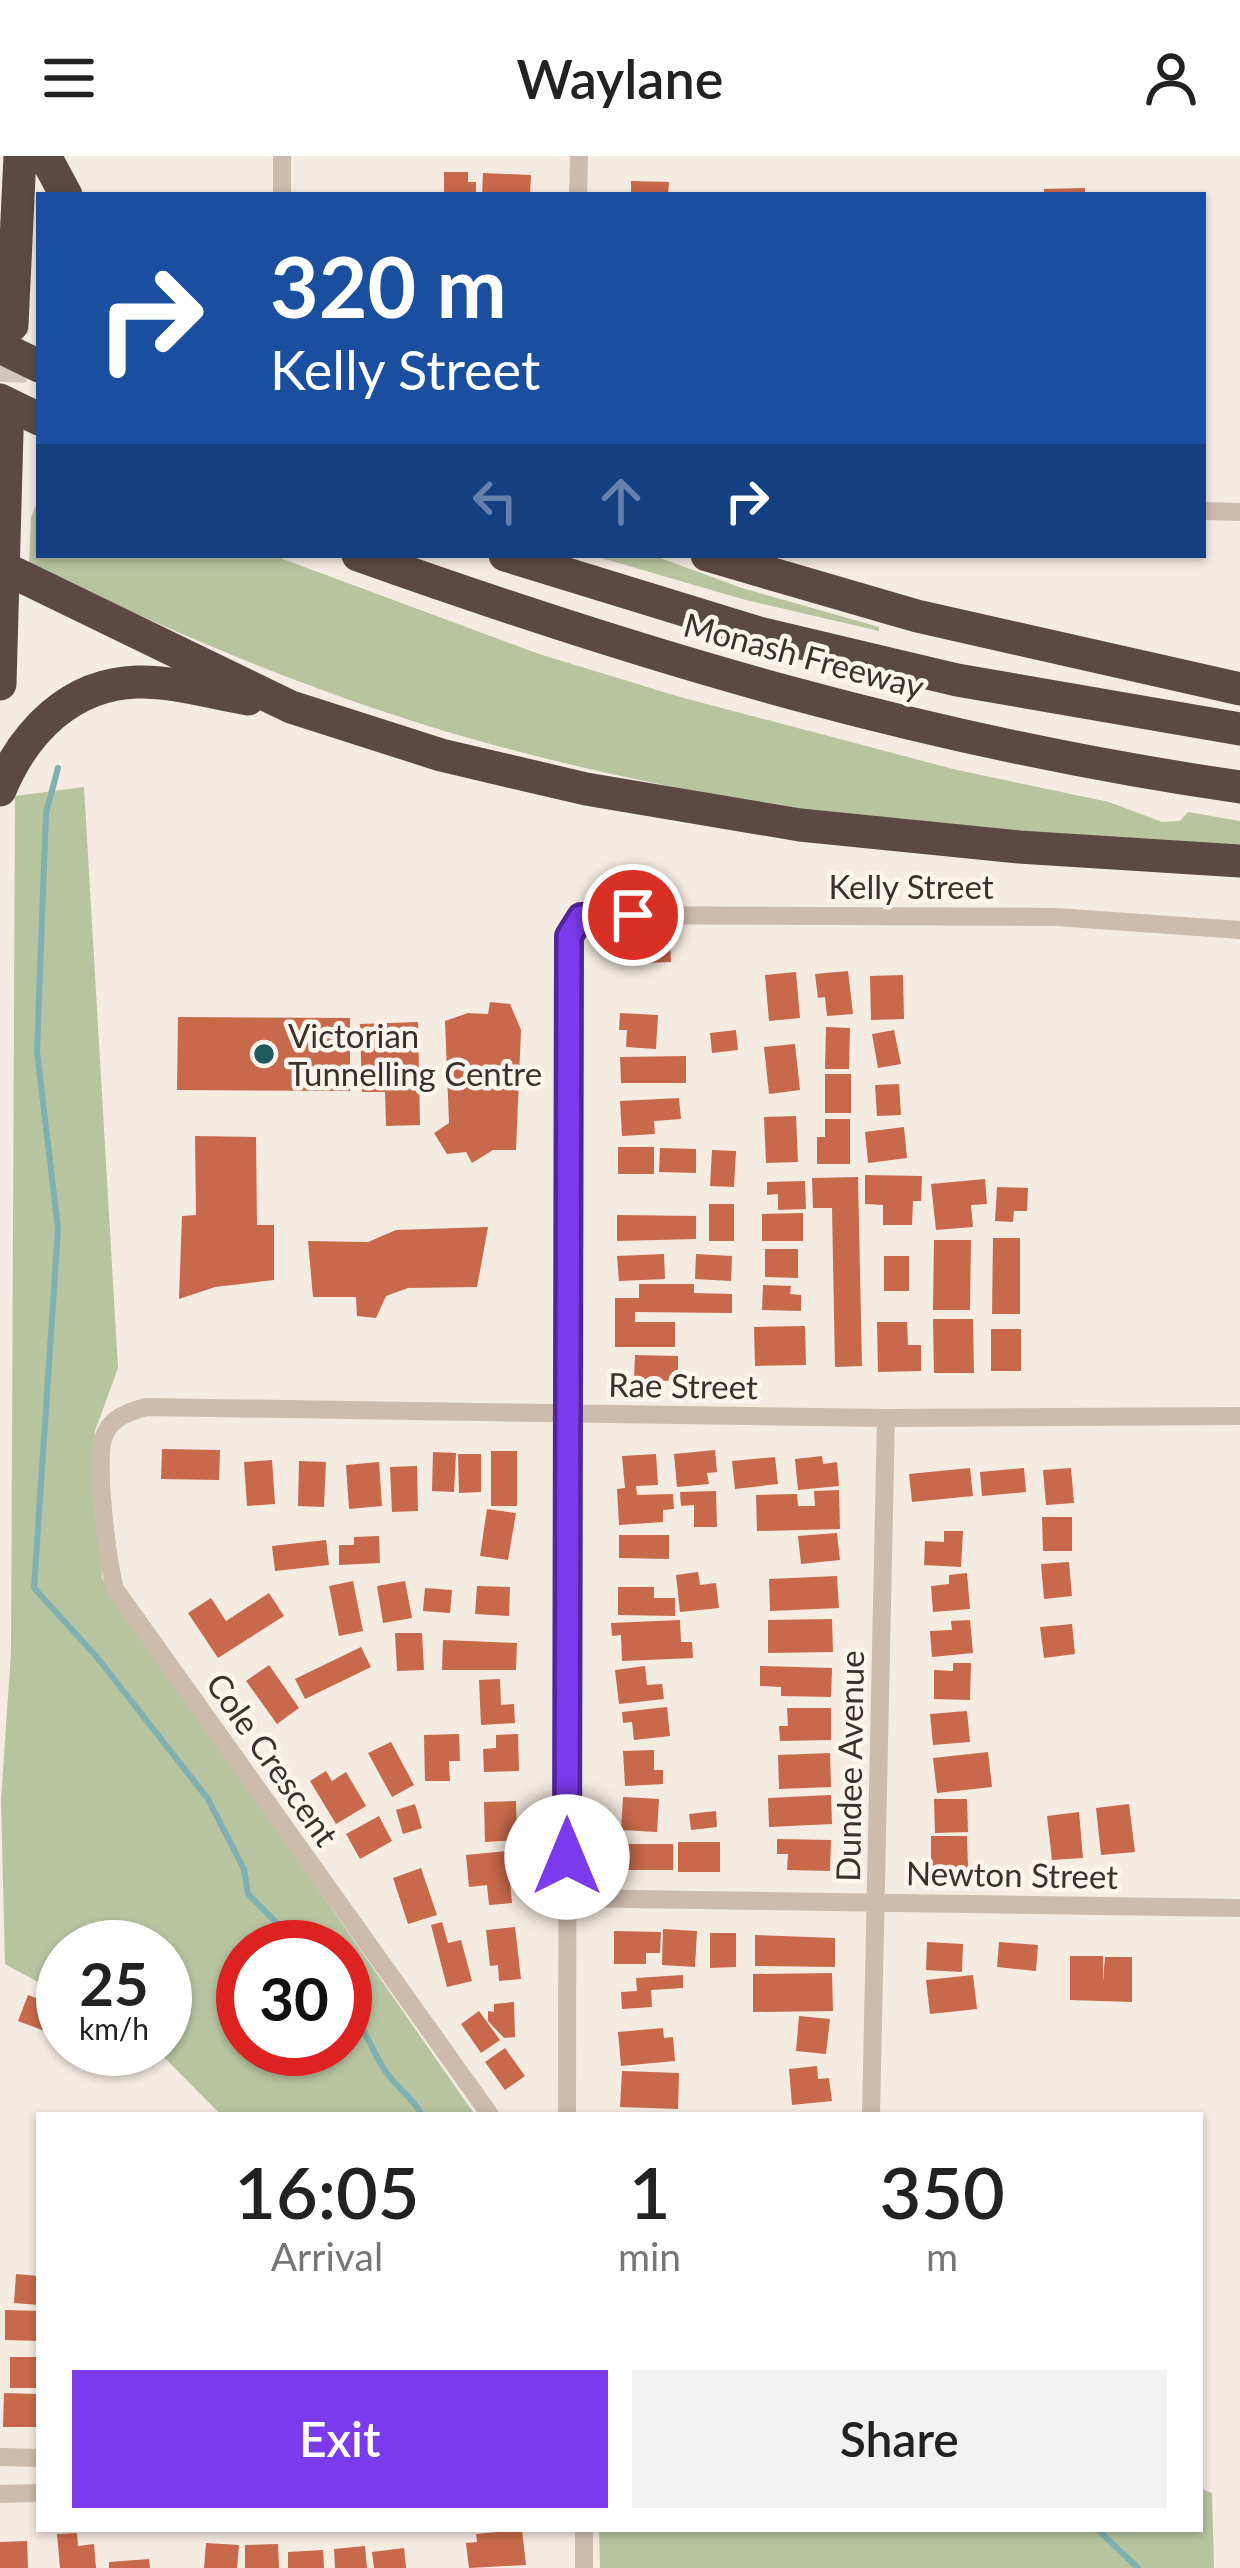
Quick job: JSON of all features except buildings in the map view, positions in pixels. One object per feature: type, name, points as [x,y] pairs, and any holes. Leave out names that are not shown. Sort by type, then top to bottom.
[{"type":"highway","points":[[20,156],[18,254],[6,336],[36,363]]},
{"type":"highway","points":[[45,156],[64,192]]},
{"type":"highway","points":[[0,684],[2,566],[16,417]]},
{"type":"highway","name":"Monash Freeway","points":[[366,558],[561,627],[873,717],[1122,770],[1240,787]]},
{"type":"highway","name":"Monash Freeway","points":[[515,558],[759,633],[1124,712],[1240,729]]},
{"type":"highway","points":[[717,558],[917,616],[1240,689]]},
{"type":"highway","points":[[2,566],[291,707]]},
{"type":"highway","points":[[0,790],[12,762],[37,728],[72,701],[138,682],[291,707],[441,754],[586,789],[800,825],[1019,847],[1240,861]]},
{"type":"street","points":[[282,156],[282,191]]},
{"type":"street","points":[[578,192],[579,156]]},
{"type":"street","points":[[1206,511],[1240,512]]},
{"type":"street","name":"Kelly Street","points":[[566,1414],[569,936],[581,917],[1056,917],[1240,930]]},
{"type":"street","name":"Rae Street","points":[[125,1412],[161,1407],[886,1418],[1240,1416]]},
{"type":"street","name":"Cole Crescent","points":[[125,1412],[104,1438],[104,1521],[115,1589],[488,2112]]},
{"type":"street","points":[[566,1414],[567,2112]]},
{"type":"street","name":"Dundee Avenue","points":[[871,2112],[886,1418]]},
{"type":"street","name":"Newton Street","points":[[567,1898],[1240,1908]]},
{"type":"street","points":[[0,2457],[36,2458]]},
{"type":"street","points":[[0,2494],[36,2493]]},
{"type":"street","points":[[584,2532],[584,2568]]},
{"type":"green space","points":[[36,506],[36,558],[280,558],[539,654],[680,697],[957,770],[1109,802],[1162,822],[1180,821],[1188,812],[1240,821],[1240,847],[1047,836],[855,816],[664,785],[476,740],[248,662],[29,563]]},
{"type":"green space","points":[[601,558],[660,558],[742,588],[879,627],[879,631],[742,599]]},
{"type":"green space","points":[[84,787],[118,1368],[95,1431],[102,1578],[340,1920],[216,1920],[216,2076],[372,2076],[372,1967],[473,2112],[218,2112],[183,2076],[192,2076],[192,1920],[36,1920],[36,1981],[5,1964],[1,1800],[11,1652],[15,796]]},
{"type":"green space","points":[[1203,2489],[1212,2493],[1214,2568],[600,2568],[599,2532],[1203,2532]]},
{"type":"waterway","points":[[58,768],[46,813],[37,1051],[58,1229],[34,1588],[96,1656],[208,1799],[244,1869],[248,1894],[274,1920]]},
{"type":"waterway","points":[[372,2048],[420,2112]]},
{"type":"waterway","points":[[1100,2532],[1138,2568]]},
{"type":"tunnel","points":[[8,431],[12,327]]},
{"type":"place","name":"Victorian Tunnelling Centre","points":[[264,1054]]},
{"type":"route","points":[[567,1857],[569,936],[581,917],[633,915]]}]
